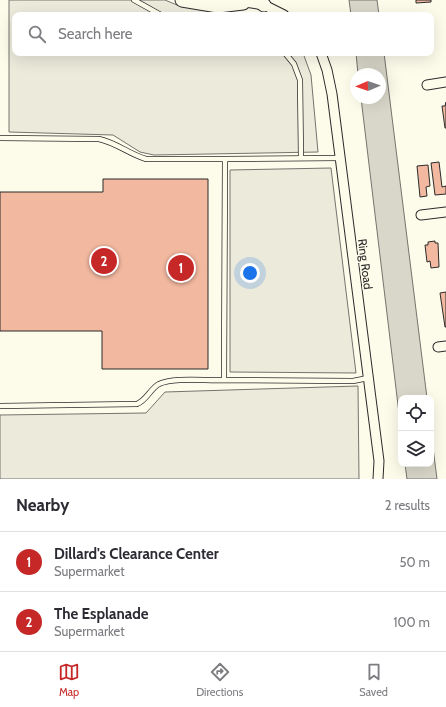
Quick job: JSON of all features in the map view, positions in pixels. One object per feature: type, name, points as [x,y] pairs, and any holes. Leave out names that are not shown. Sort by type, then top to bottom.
[{"type":"street","points":[[182,0],[218,6],[239,1],[261,3],[278,12]]},
{"type":"street","name":"Ring Road","points":[[322,56],[329,82],[340,158],[379,461],[378,479]]},
{"type":"street","points":[[427,85],[446,82]]},
{"type":"street","points":[[421,215],[446,212]]},
{"type":"lane","points":[[134,0],[156,12]]},
{"type":"lane","points":[[288,56],[294,64],[300,80],[301,158]]},
{"type":"lane","points":[[0,138],[99,139],[110,141],[134,155],[146,159],[340,158]]},
{"type":"lane","points":[[224,380],[225,159]]},
{"type":"lane","points":[[0,406],[136,404],[144,401],[157,386],[166,381],[353,381],[368,378]]},
{"type":"shaded area","points":[[9,0],[165,0],[177,5],[218,12],[12,12],[12,56],[304,56],[311,75],[318,152],[154,155],[140,152],[113,135],[9,132]]},
{"type":"shaded area","points":[[349,0],[377,0],[379,12],[351,12]]},
{"type":"shaded area","points":[[356,56],[384,56],[386,68],[357,68]]},
{"type":"shaded area","points":[[386,69],[427,395],[398,395],[398,405],[362,104],[386,104]]},
{"type":"shaded area","points":[[331,168],[356,373],[230,372],[230,170]]},
{"type":"shaded area","points":[[358,386],[359,479],[0,479],[0,415],[146,413],[165,392]]},
{"type":"shaded area","points":[[434,456],[437,479],[407,479],[405,467],[434,467]]},
{"type":"building","points":[[416,0],[431,0],[431,2],[416,3]]},
{"type":"building","points":[[446,102],[445,128],[442,106],[445,106]]},
{"type":"building","points":[[439,162],[442,187],[446,186],[446,194],[435,195],[431,163]]},
{"type":"building","points":[[428,165],[430,186],[426,187],[427,196],[420,197],[417,166]]},
{"type":"building","points":[[103,179],[208,179],[208,369],[102,369],[102,331],[0,331],[0,192],[103,192]]},
{"type":"building","points":[[435,241],[435,243],[438,243],[439,267],[431,268],[430,261],[427,262],[425,245],[428,245],[428,242]]},
{"type":"building","points":[[446,292],[446,327],[445,327],[440,293]]},
{"type":"place","name":"The Esplanade","points":[[104,261]]},
{"type":"place","name":"Dillard's Clearance Center","points":[[181,268]]}]
